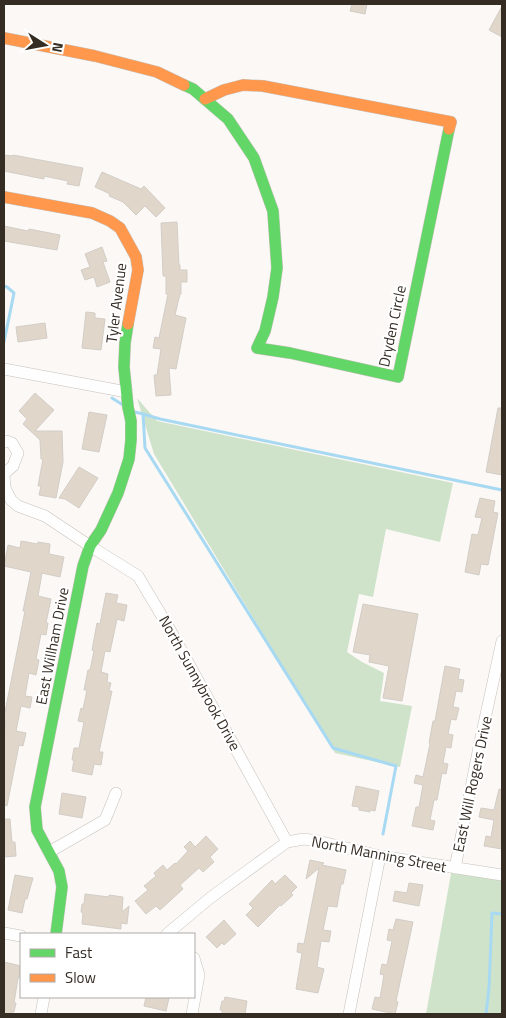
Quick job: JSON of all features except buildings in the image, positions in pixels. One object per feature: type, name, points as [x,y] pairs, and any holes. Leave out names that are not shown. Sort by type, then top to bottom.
[{"type":"street","points":[[4,38],[95,56],[157,72],[193,89],[205,99]]},
{"type":"street","name":"Dryden Circle","points":[[243,85],[263,86],[450,122],[398,377],[290,353],[257,348],[265,331],[273,298],[277,268],[273,211],[254,158],[228,119],[205,99],[224,90],[243,85]]},
{"type":"street","name":"Tyler Avenue","points":[[4,197],[92,213],[120,228],[136,257],[138,270],[125,343],[124,367]]},
{"type":"street","name":"East Willham Drive","points":[[56,933],[62,887],[59,871],[37,830],[35,807],[83,566],[90,546],[101,530],[118,493],[129,459],[131,421],[124,367]]},
{"type":"street","points":[[4,369],[127,392]]},
{"type":"street","points":[[4,442],[12,443],[18,453],[13,466],[4,474]]},
{"type":"street","name":"North Sunnybrook Drive","points":[[4,474],[5,488],[11,500],[18,506],[45,516],[138,576],[288,842]]},
{"type":"street","name":"East Will Rogers Drive","points":[[455,868],[502,641]]},
{"type":"street","points":[[49,852],[105,820],[116,793]]},
{"type":"street","name":"North Manning Street","points":[[288,842],[304,839],[318,841],[380,856],[502,875]]},
{"type":"street","points":[[174,932],[210,898],[288,842]]},
{"type":"street","points":[[349,1014],[380,856]]},
{"type":"street","points":[[4,933],[20,936]]},
{"type":"street","points":[[195,961],[199,975],[195,997]]},
{"type":"street","points":[[40,1014],[44,998]]},
{"type":"street","points":[[192,1014],[195,998]]},
{"type":"green space","points":[[137,398],[157,421],[453,483],[440,542],[386,529],[373,597],[359,594],[347,652],[384,673],[380,701],[412,706],[400,767],[335,753],[154,454]]},
{"type":"green space","points":[[452,868],[502,877],[502,1014],[426,1014]]},
{"type":"waterway","points":[[4,286],[14,293],[4,342]]},
{"type":"waterway","points":[[112,398],[123,405]]},
{"type":"waterway","points":[[135,412],[143,414],[145,448],[333,748],[396,766],[383,834]]},
{"type":"waterway","points":[[143,414],[502,490]]},
{"type":"waterway","points":[[486,1014],[492,913],[502,914]]},
{"type":"traffic: fast","points":[[184,85],[193,89],[228,119],[254,158],[273,211],[277,268],[265,331],[257,348],[290,353],[398,377],[449,129]]},
{"type":"traffic: fast","points":[[56,933],[62,887],[59,871],[37,830],[35,807],[83,566],[90,546],[101,530],[118,493],[129,459],[131,421],[124,367],[128,324]]},
{"type":"traffic: slow","points":[[4,38],[95,56],[157,72],[184,85]]},
{"type":"traffic: slow","points":[[205,99],[224,90],[243,85],[263,86],[451,122],[449,129]]},
{"type":"traffic: slow","points":[[4,197],[92,213],[120,228],[136,257],[138,270],[128,324]]}]
